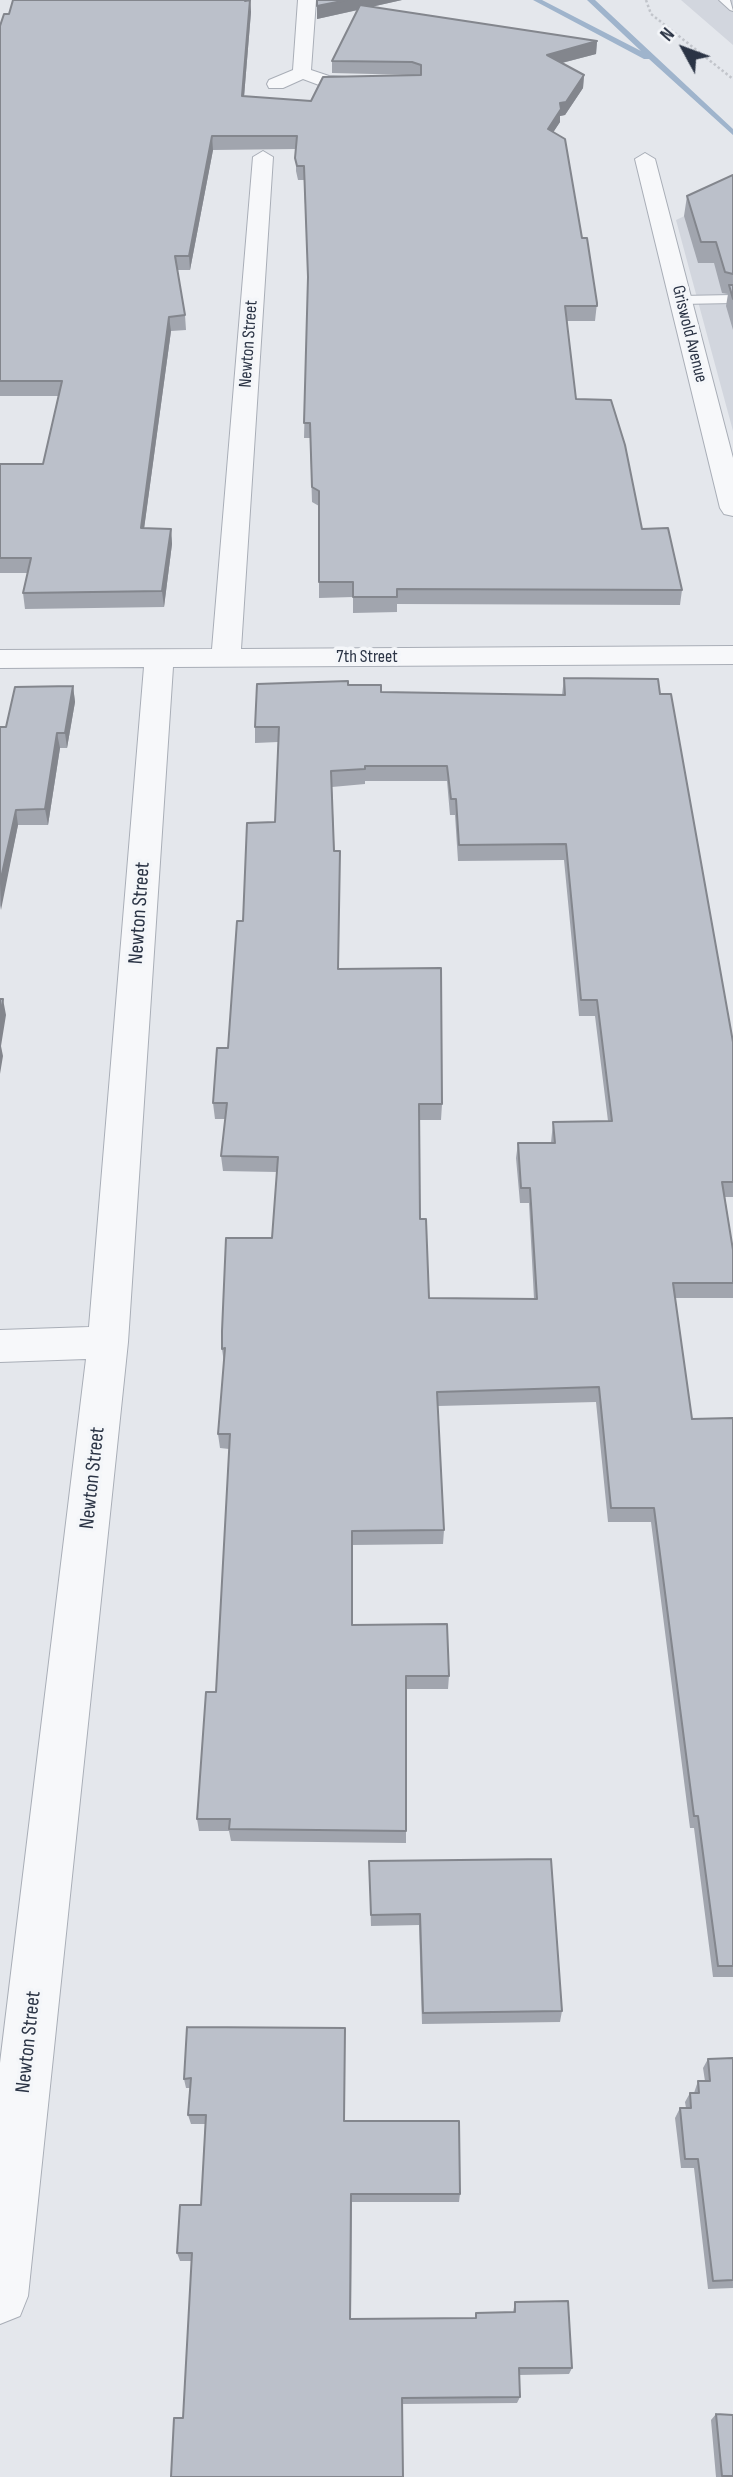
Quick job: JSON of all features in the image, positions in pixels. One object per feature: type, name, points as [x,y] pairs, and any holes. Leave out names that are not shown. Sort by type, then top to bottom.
[{"type":"street","points":[[302,73],[307,0]]},
{"type":"street","points":[[276,84],[302,73],[327,82],[397,83]]},
{"type":"street","name":"Newton Street","points":[[226,657],[263,157]]},
{"type":"street","name":"Griswold Avenue","points":[[645,159],[733,508]]},
{"type":"street","name":"7th Street","points":[[0,659],[733,655]]},
{"type":"street","name":"Newton Street","points":[[0,2296],[108,1342],[159,658]]},
{"type":"street","points":[[0,1346],[108,1342]]},
{"type":"lane","points":[[724,0],[733,8]]},
{"type":"lane","points":[[681,300],[733,299]]},
{"type":"path","points":[[646,0],[651,14],[733,79]]},
{"type":"shaded area","points":[[681,0],[733,0],[733,45]]},
{"type":"shaded area","points":[[733,193],[733,431],[676,220]]},
{"type":"building","points":[[13,0],[250,0],[242,96],[311,101],[323,77],[421,75],[421,65],[412,62],[332,61],[360,5],[597,41],[547,55],[584,75],[566,102],[560,103],[561,109],[548,129],[565,139],[582,238],[587,238],[597,303],[597,306],[565,306],[576,399],[611,400],[625,445],[642,529],[668,528],[682,590],[397,589],[397,597],[353,597],[353,582],[319,582],[319,491],[312,487],[310,423],[304,423],[308,277],[304,166],[297,166],[295,158],[297,136],[212,136],[189,256],[175,256],[185,315],[169,317],[141,528],[171,529],[162,591],[23,593],[31,558],[0,558],[0,464],[43,464],[62,381],[0,381],[0,26],[4,14],[9,14]]},
{"type":"building","points":[[317,0],[347,0],[317,6]]},
{"type":"building","points":[[733,175],[733,274],[725,272],[716,242],[701,242],[687,196]]},
{"type":"building","points":[[564,678],[658,679],[660,694],[671,694],[733,1042],[733,1182],[722,1182],[733,1250],[733,1283],[673,1283],[692,1419],[733,1418],[733,1966],[718,1966],[698,1816],[694,1816],[654,1508],[611,1508],[599,1387],[437,1392],[444,1530],[352,1531],[352,1625],[447,1624],[449,1676],[406,1676],[406,1831],[229,1829],[230,1819],[197,1819],[206,1692],[216,1692],[230,1434],[218,1434],[225,1348],[222,1349],[226,1238],[272,1238],[278,1157],[221,1156],[227,1103],[213,1103],[217,1048],[228,1048],[237,921],[243,921],[247,823],[275,822],[279,727],[255,727],[257,684],[348,681],[348,685],[381,685],[381,692],[565,695]],"holes":[[[365,766],[447,766],[451,799],[456,799],[459,845],[566,844],[581,1000],[597,1000],[612,1121],[553,1122],[555,1143],[518,1143],[521,1188],[530,1188],[537,1299],[429,1298],[426,1219],[420,1219],[419,1104],[442,1104],[441,968],[338,969],[340,851],[334,851],[331,771],[365,769]]]},
{"type":"building","points":[[73,686],[65,733],[57,733],[45,809],[16,810],[0,883],[0,727],[6,727],[15,687]]},
{"type":"building","points":[[551,1859],[562,2011],[423,2013],[420,1914],[371,1915],[369,1861]]},
{"type":"building","points":[[187,2027],[345,2028],[344,2121],[459,2121],[460,2194],[351,2194],[350,2319],[476,2318],[476,2313],[515,2312],[515,2302],[568,2301],[572,2368],[519,2368],[520,2397],[402,2398],[403,2477],[171,2477],[174,2418],[183,2418],[192,2253],[177,2253],[180,2205],[201,2205],[206,2115],[188,2115],[191,2078],[184,2079]]},
{"type":"building","points":[[733,2058],[733,2280],[713,2281],[698,2159],[685,2159],[680,2108],[691,2108],[690,2093],[699,2093],[698,2081],[710,2081],[708,2059]]},
{"type":"building","points":[[716,2414],[733,2415],[733,2476],[722,2476]]},
{"type":"waterway","points":[[537,0],[647,57]]},
{"type":"waterway","points":[[591,0],[733,133]]}]
